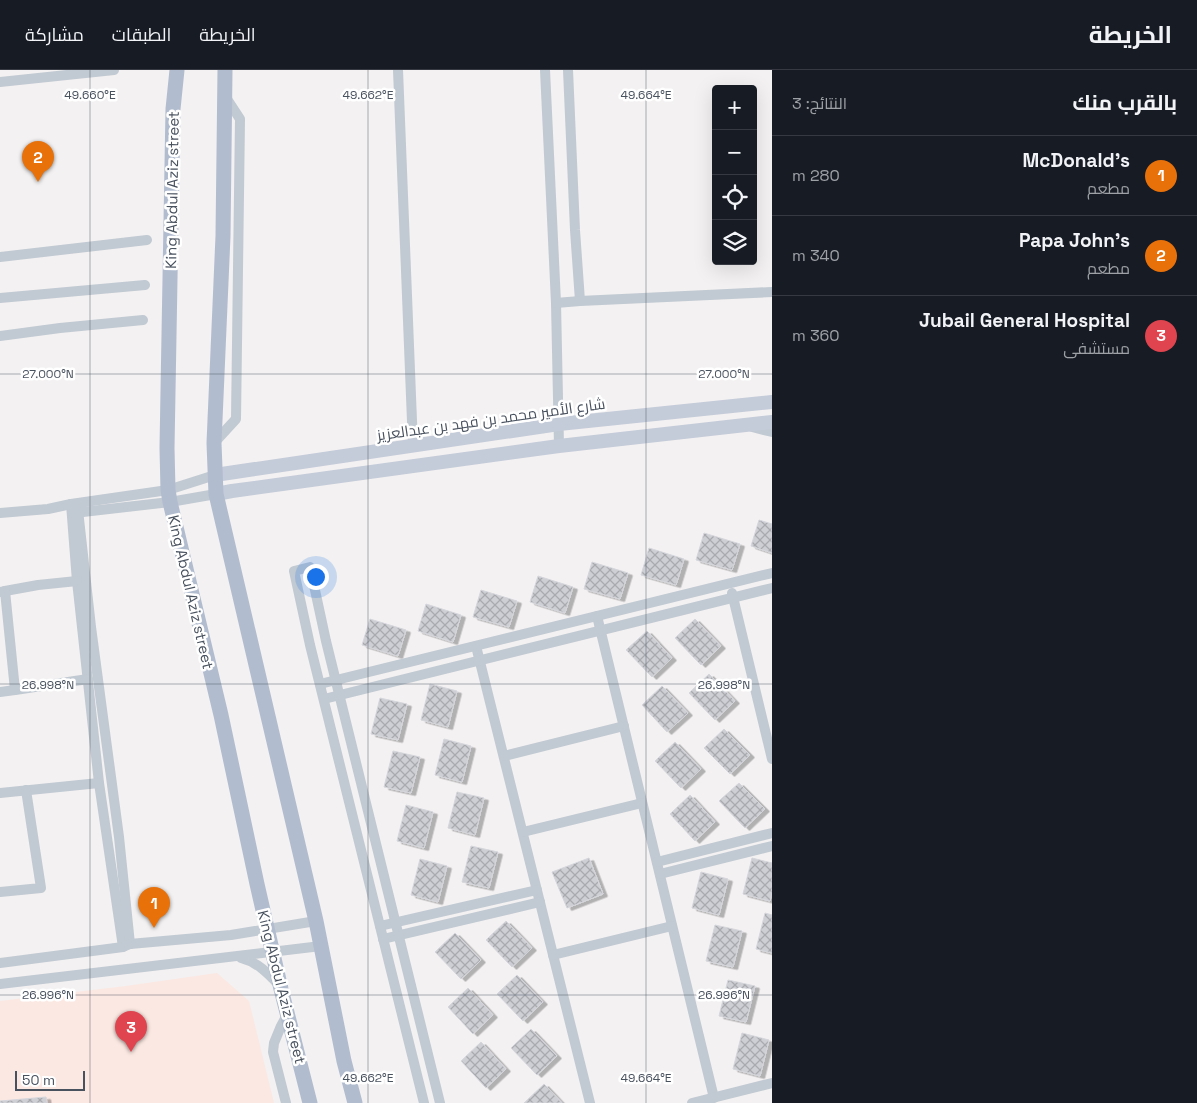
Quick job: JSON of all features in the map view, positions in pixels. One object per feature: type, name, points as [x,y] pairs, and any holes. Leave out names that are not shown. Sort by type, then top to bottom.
[{"type":"main road","name":"King Abdul Aziz street","points":[[177,70],[173,119],[167,438],[169,496],[223,725],[281,989],[310,1103]]},
{"type":"main road","points":[[224,70],[223,236],[214,443],[216,494],[316,921],[344,1061],[355,1103]]},
{"type":"main road","name":"شارع الأمير محمد بن فهد بن عبدالعزيز","points":[[215,475],[559,424],[772,402]]},
{"type":"main road","points":[[216,494],[559,446],[772,422]]},
{"type":"street","points":[[0,82],[114,70]]},
{"type":"street","points":[[398,70],[413,446]]},
{"type":"street","points":[[545,70],[556,303],[559,446]]},
{"type":"street","points":[[568,70],[580,300]]},
{"type":"street","points":[[0,258],[147,240]]},
{"type":"street","points":[[0,298],[146,285]]},
{"type":"street","points":[[556,303],[580,300],[772,292]]},
{"type":"street","points":[[0,336],[143,320]]},
{"type":"street","points":[[743,425],[772,432]]},
{"type":"street","points":[[169,496],[215,475]]},
{"type":"street","points":[[0,513],[75,508],[169,496],[216,494]]},
{"type":"street","points":[[75,508],[77,581],[99,783],[126,945]]},
{"type":"street","points":[[75,508],[119,837],[126,945]]},
{"type":"street","points":[[424,1103],[320,684],[294,571],[310,567],[440,1103]]},
{"type":"street","points":[[320,684],[772,573]]},
{"type":"street","points":[[16,690],[2,592],[38,585],[77,581]]},
{"type":"street","points":[[730,584],[772,759]]},
{"type":"street","points":[[324,698],[772,588]]},
{"type":"street","points":[[597,616],[714,1098]]},
{"type":"street","points":[[476,646],[590,1103]]},
{"type":"street","points":[[0,692],[88,679]]},
{"type":"street","points":[[504,756],[624,726]]},
{"type":"street","points":[[0,793],[99,783]]},
{"type":"street","points":[[0,892],[40,888],[26,790]]},
{"type":"street","points":[[523,832],[642,803]]},
{"type":"street","points":[[657,862],[772,834]]},
{"type":"street","points":[[660,874],[772,846]]},
{"type":"street","points":[[380,926],[537,890]]},
{"type":"street","points":[[383,939],[540,902]]},
{"type":"street","points":[[0,963],[126,945],[231,935],[316,921]]},
{"type":"street","points":[[553,955],[672,926]]},
{"type":"street","points":[[0,984],[321,946]]},
{"type":"street","points":[[235,956],[251,960],[261,967],[281,989]]},
{"type":"street","points":[[286,1103],[273,1052],[278,1034],[288,1013]]},
{"type":"street","points":[[692,1103],[772,1083]]},
{"type":"shaded area","points":[[217,973],[249,1001],[274,1103],[0,1103],[0,1001]]},
{"type":"building","points":[[759,520],[772,524],[772,553],[751,546]]},
{"type":"building","points":[[704,533],[740,544],[732,570],[696,560]]},
{"type":"building","points":[[649,548],[684,559],[676,585],[641,575]]},
{"type":"building","points":[[592,562],[628,573],[620,599],[584,589]]},
{"type":"building","points":[[538,576],[573,587],[565,613],[530,602]]},
{"type":"building","points":[[481,590],[517,601],[509,627],[473,617]]},
{"type":"building","points":[[426,604],[461,615],[453,642],[418,631]]},
{"type":"building","points":[[370,619],[406,630],[398,656],[362,645]]},
{"type":"building","points":[[695,619],[721,646],[701,665],[675,638]]},
{"type":"building","points":[[647,631],[672,658],[652,677],[626,650]]},
{"type":"building","points":[[709,674],[735,701],[715,720],[689,693]]},
{"type":"building","points":[[430,684],[457,691],[448,727],[421,720]]},
{"type":"building","points":[[662,686],[688,713],[667,732],[642,705]]},
{"type":"building","points":[[380,698],[407,704],[398,740],[371,734]]},
{"type":"building","points":[[724,729],[750,755],[730,774],[704,748]]},
{"type":"building","points":[[444,739],[471,746],[462,782],[435,775]]},
{"type":"building","points":[[675,742],[701,769],[681,788],[655,761]]},
{"type":"building","points":[[393,751],[420,757],[411,793],[384,787]]},
{"type":"building","points":[[739,783],[765,809],[745,828],[719,801]]},
{"type":"building","points":[[457,792],[484,798],[475,835],[448,828]]},
{"type":"building","points":[[690,795],[715,822],[695,841],[670,814]]},
{"type":"building","points":[[406,805],[433,812],[424,848],[397,841]]},
{"type":"building","points":[[471,846],[498,852],[489,888],[462,882]]},
{"type":"building","points":[[589,858],[603,894],[567,908],[552,872]]},
{"type":"building","points":[[752,858],[772,863],[772,892],[770,901],[743,894]]},
{"type":"building","points":[[420,859],[447,866],[438,902],[411,895]]},
{"type":"building","points":[[701,872],[728,879],[719,915],[692,908]]},
{"type":"building","points":[[765,913],[772,915],[772,953],[756,949]]},
{"type":"building","points":[[506,921],[532,948],[512,967],[486,940]]},
{"type":"building","points":[[715,925],[742,931],[733,967],[706,961]]},
{"type":"building","points":[[455,933],[481,960],[461,979],[435,952]]},
{"type":"building","points":[[517,975],[543,1002],[523,1021],[497,994]]},
{"type":"building","points":[[728,980],[755,986],[746,1022],[719,1016]]},
{"type":"building","points":[[468,988],[493,1015],[473,1034],[448,1007]]},
{"type":"building","points":[[531,1029],[557,1056],[537,1075],[511,1048]]},
{"type":"building","points":[[742,1033],[769,1040],[760,1076],[733,1069]]},
{"type":"building","points":[[481,1042],[506,1069],[486,1088],[461,1061]]},
{"type":"building","points":[[544,1084],[562,1103],[524,1103]]},
{"type":"building","points":[[46,1097],[47,1103],[0,1103],[0,1101]]},
{"type":"place","name":"Papa John's","points":[[38,182]]},
{"type":"place","name":"McDonald's","points":[[154,928]]},
{"type":"place","name":"Jubail General Hospital","points":[[131,1052]]}]
